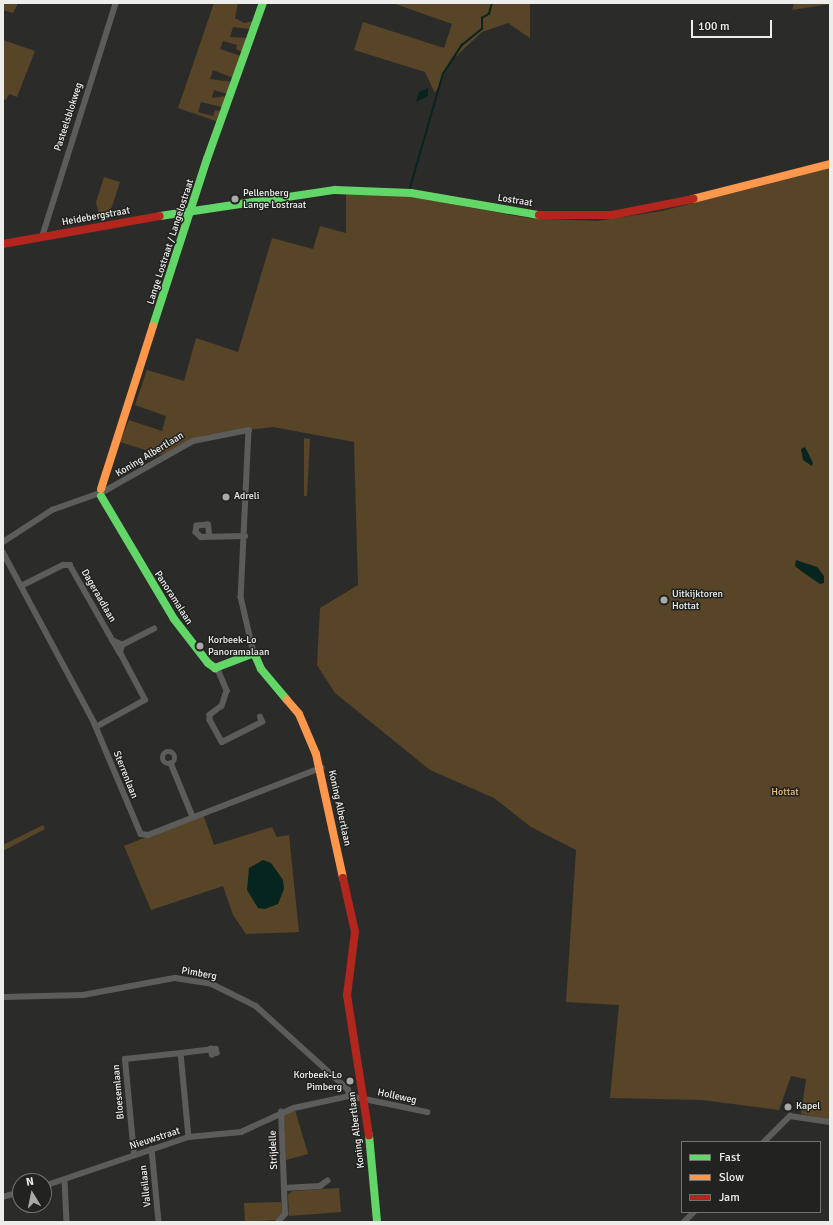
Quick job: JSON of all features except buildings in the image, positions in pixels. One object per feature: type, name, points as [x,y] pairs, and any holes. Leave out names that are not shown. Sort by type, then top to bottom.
[{"type":"street","name":"Pasteelsblokweg","points":[[42,237],[116,3]]},
{"type":"street","name":"Lange Lostraat / Langelostraat","points":[[101,493],[193,211],[207,159],[263,3]]},
{"type":"street","name":"Lostraat","points":[[193,211],[292,194],[354,189],[411,193],[540,215],[612,215],[663,207],[830,164]]},
{"type":"street","name":"Heidebergstraat","points":[[3,244],[193,211]]},
{"type":"street","name":"Koning Albertlaan","points":[[101,493],[194,441],[249,430],[241,597],[254,653],[261,669],[299,714],[321,768],[356,932],[347,987],[365,1100],[378,1222]]},
{"type":"street","points":[[3,542],[52,510],[101,493]]},
{"type":"street","name":"Panoramalaan","points":[[101,493],[174,619],[208,663],[217,668]]},
{"type":"street","points":[[209,534],[245,536]]},
{"type":"street","name":"Sterrenlaan","points":[[3,552],[96,727],[141,834],[148,835],[321,768]]},
{"type":"street","name":"Dageraadlaan","points":[[21,586],[63,565],[70,565],[120,653],[145,700],[96,727]]},
{"type":"street","points":[[113,641],[122,645],[154,630]]},
{"type":"street","points":[[120,653],[122,645]]},
{"type":"street","points":[[254,653],[217,668],[227,691],[222,706],[210,715],[210,720],[222,742],[262,722],[260,717]]},
{"type":"street","points":[[171,763],[193,817]]},
{"type":"street","name":"Pimberg","points":[[3,998],[84,994],[175,978],[212,984],[256,1006],[348,1089],[350,1096]]},
{"type":"street","name":"Bloesemlaan","points":[[134,1155],[125,1059],[202,1050],[209,1050],[216,1049],[217,1054],[212,1055],[211,1049]]},
{"type":"street","points":[[181,1053],[189,1137]]},
{"type":"street","name":"Nieuwstraat","points":[[52,1184],[189,1137],[241,1132],[281,1112],[350,1096],[365,1100]]},
{"type":"street","name":"Holleweg","points":[[365,1100],[426,1112]]},
{"type":"street","name":"Strijdelle","points":[[278,1222],[285,1214],[281,1112]]},
{"type":"street","points":[[765,1141],[790,1116],[830,1122]]},
{"type":"street","name":"Valleilaan","points":[[152,1149],[159,1222]]},
{"type":"street","points":[[64,1180],[67,1222]]},
{"type":"street","points":[[284,1188],[320,1186],[327,1181]]},
{"type":"street","points":[[684,1222],[693,1213]]},
{"type":"green space","points":[[3,3],[18,3],[13,13],[3,10]]},
{"type":"green space","points":[[214,3],[238,3],[235,18],[244,23],[253,21],[250,29],[233,27],[230,37],[247,38],[242,52],[236,49],[237,45],[223,41],[220,49],[241,56],[233,78],[213,70],[210,79],[232,82],[227,94],[214,90],[212,98],[226,96],[222,107],[201,102],[198,112],[213,116],[215,110],[220,111],[216,121],[178,108]]},
{"type":"green space","points":[[393,3],[530,3],[530,38],[508,23],[482,32],[451,61],[435,93],[425,72],[354,50],[363,22],[444,48],[452,24]]},
{"type":"green space","points":[[794,3],[830,3],[830,4],[792,10]]},
{"type":"green space","points":[[3,40],[35,51],[17,97],[9,94],[6,100],[3,99]]},
{"type":"green space","name":"Hottat","points":[[830,168],[830,1120],[801,1114],[806,1079],[791,1076],[779,1110],[702,1100],[610,1098],[619,1005],[566,1002],[576,850],[531,827],[494,798],[430,770],[335,693],[317,665],[320,608],[358,585],[354,442],[273,427],[206,435],[161,455],[120,442],[129,420],[162,431],[166,416],[135,405],[147,370],[184,381],[196,338],[238,352],[272,238],[313,249],[320,226],[346,233],[346,193],[406,196],[528,218],[597,221],[662,211]]},
{"type":"green space","points":[[104,177],[120,182],[108,218],[100,221],[96,202]]},
{"type":"green space","points":[[304,438],[310,439],[307,496],[304,496]]},
{"type":"green space","points":[[203,814],[214,845],[272,827],[277,837],[289,835],[299,932],[246,934],[233,915],[223,886],[151,910],[124,846]]},
{"type":"green space","points":[[43,825],[45,829],[3,851],[3,845]]},
{"type":"green space","points":[[295,1110],[308,1154],[286,1160],[284,1115]]},
{"type":"green space","points":[[339,1188],[341,1212],[289,1216],[288,1195],[292,1191]]},
{"type":"green space","points":[[281,1202],[282,1215],[276,1220],[245,1222],[244,1203]]},
{"type":"shaded area","points":[[428,88],[428,96],[416,102],[419,92]]},
{"type":"shaded area","points":[[805,447],[813,463],[812,466],[803,460],[801,449]]},
{"type":"shaded area","points":[[796,560],[817,567],[824,576],[824,583],[820,584],[801,571],[795,566]]},
{"type":"shaded area","points":[[263,860],[271,863],[283,880],[284,889],[278,904],[265,909],[258,908],[247,890],[249,868]]},
{"type":"waterway","points":[[410,188],[443,74],[462,45],[482,29],[482,18],[489,14],[492,3]]},
{"type":"traffic: fast","points":[[153,326],[207,159],[263,3]]},
{"type":"traffic: fast","points":[[160,216],[335,190],[411,193],[539,215]]},
{"type":"traffic: fast","points":[[101,496],[174,619],[208,663],[215,668],[254,653],[261,669],[287,700]]},
{"type":"traffic: fast","points":[[369,1135],[377,1222]]},
{"type":"traffic: slow","points":[[693,199],[830,164]]},
{"type":"traffic: slow","points":[[101,489],[153,326]]},
{"type":"traffic: slow","points":[[287,700],[299,714],[316,754],[343,878]]},
{"type":"traffic: jam","points":[[539,215],[612,215],[693,199]]},
{"type":"traffic: jam","points":[[3,244],[160,216]]},
{"type":"traffic: jam","points":[[343,878],[355,932],[347,995],[369,1135]]},
{"type":"place","name":"Pellenberg Lange Lostraat","points":[[235,199]]},
{"type":"place","name":"Adreli","points":[[226,497]]},
{"type":"place","name":"Uitkijktoren Hottat","points":[[664,600]]},
{"type":"place","name":"Korbeek-Lo Panoramalaan","points":[[200,646]]},
{"type":"place","name":"Korbeek-Lo Pimberg","points":[[350,1081]]},
{"type":"place","name":"Kapel","points":[[788,1107]]}]
